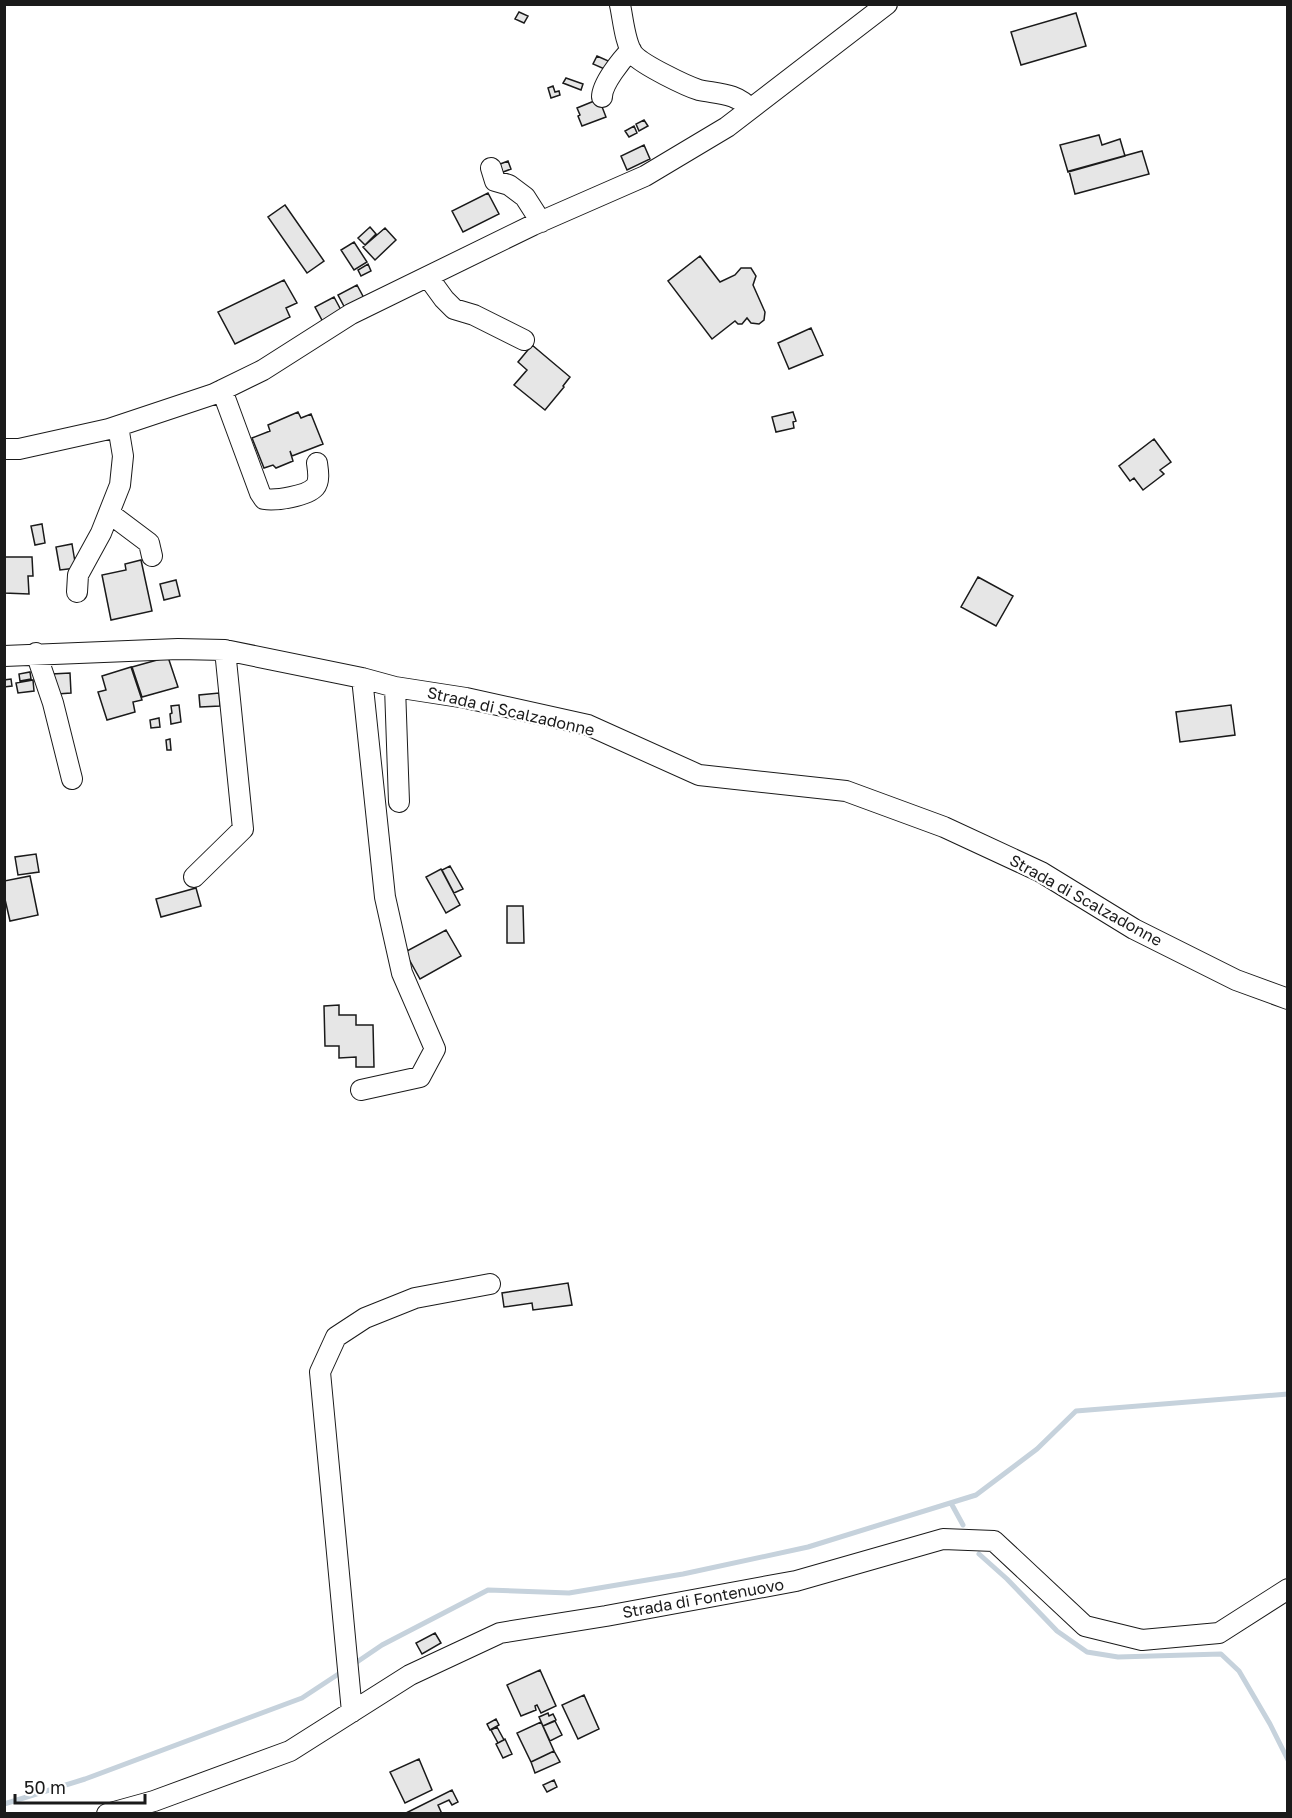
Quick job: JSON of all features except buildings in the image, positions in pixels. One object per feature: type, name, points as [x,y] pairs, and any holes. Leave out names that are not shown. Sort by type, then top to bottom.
[{"type":"street","points":[[4,449],[19,449],[118,426],[222,390],[263,370],[351,315],[541,222],[645,176],[727,127],[887,4]]},
{"type":"street","points":[[620,5],[634,55],[661,73],[694,88],[738,98],[750,109]]},
{"type":"street","points":[[602,97],[612,74],[631,50]]},
{"type":"street","points":[[491,168],[495,181],[509,185],[525,196],[541,222]]},
{"type":"street","points":[[428,277],[454,309],[474,315],[524,340]]},
{"type":"street","points":[[222,390],[264,499],[272,500],[303,494],[315,487],[318,481],[317,463]]},
{"type":"street","points":[[77,592],[78,575],[101,533],[120,485],[123,456],[118,426]]},
{"type":"street","points":[[109,513],[149,543],[152,556]]},
{"type":"street","name":"Strada di Scalzadonne","points":[[4,656],[178,649],[225,650],[395,687],[466,698],[588,725],[699,775],[846,791],[944,827],[1041,872],[1134,929],[1236,980],[1287,999]]},
{"type":"street","points":[[194,877],[243,829],[225,650]]},
{"type":"street","points":[[36,653],[52,702],[72,779]]},
{"type":"street","points":[[361,1090],[420,1077],[435,1049],[402,973],[386,897],[362,678]]},
{"type":"street","points":[[395,687],[399,802]]},
{"type":"street","points":[[352,1712],[320,1372],[336,1337],[365,1318],[415,1298],[490,1284]]},
{"type":"street","name":"Strada di Fontenuovo","points":[[107,1814],[154,1802],[290,1750],[410,1675],[500,1633],[796,1581],[943,1539],[994,1542],[1085,1626],[1142,1640],[1220,1633],[1287,1589]]},
{"type":"waterway","points":[[354,1664],[382,1645],[488,1590],[569,1593],[683,1574],[808,1547],[976,1495],[1037,1449],[1076,1411],[1288,1394]]},
{"type":"waterway","points":[[951,1503],[963,1525]]},
{"type":"waterway","points":[[979,1554],[1007,1579],[1057,1631],[1087,1652],[1118,1657],[1221,1654],[1239,1671],[1288,1760]]},
{"type":"waterway","points":[[4,1804],[85,1779],[302,1698],[340,1673]]}]
